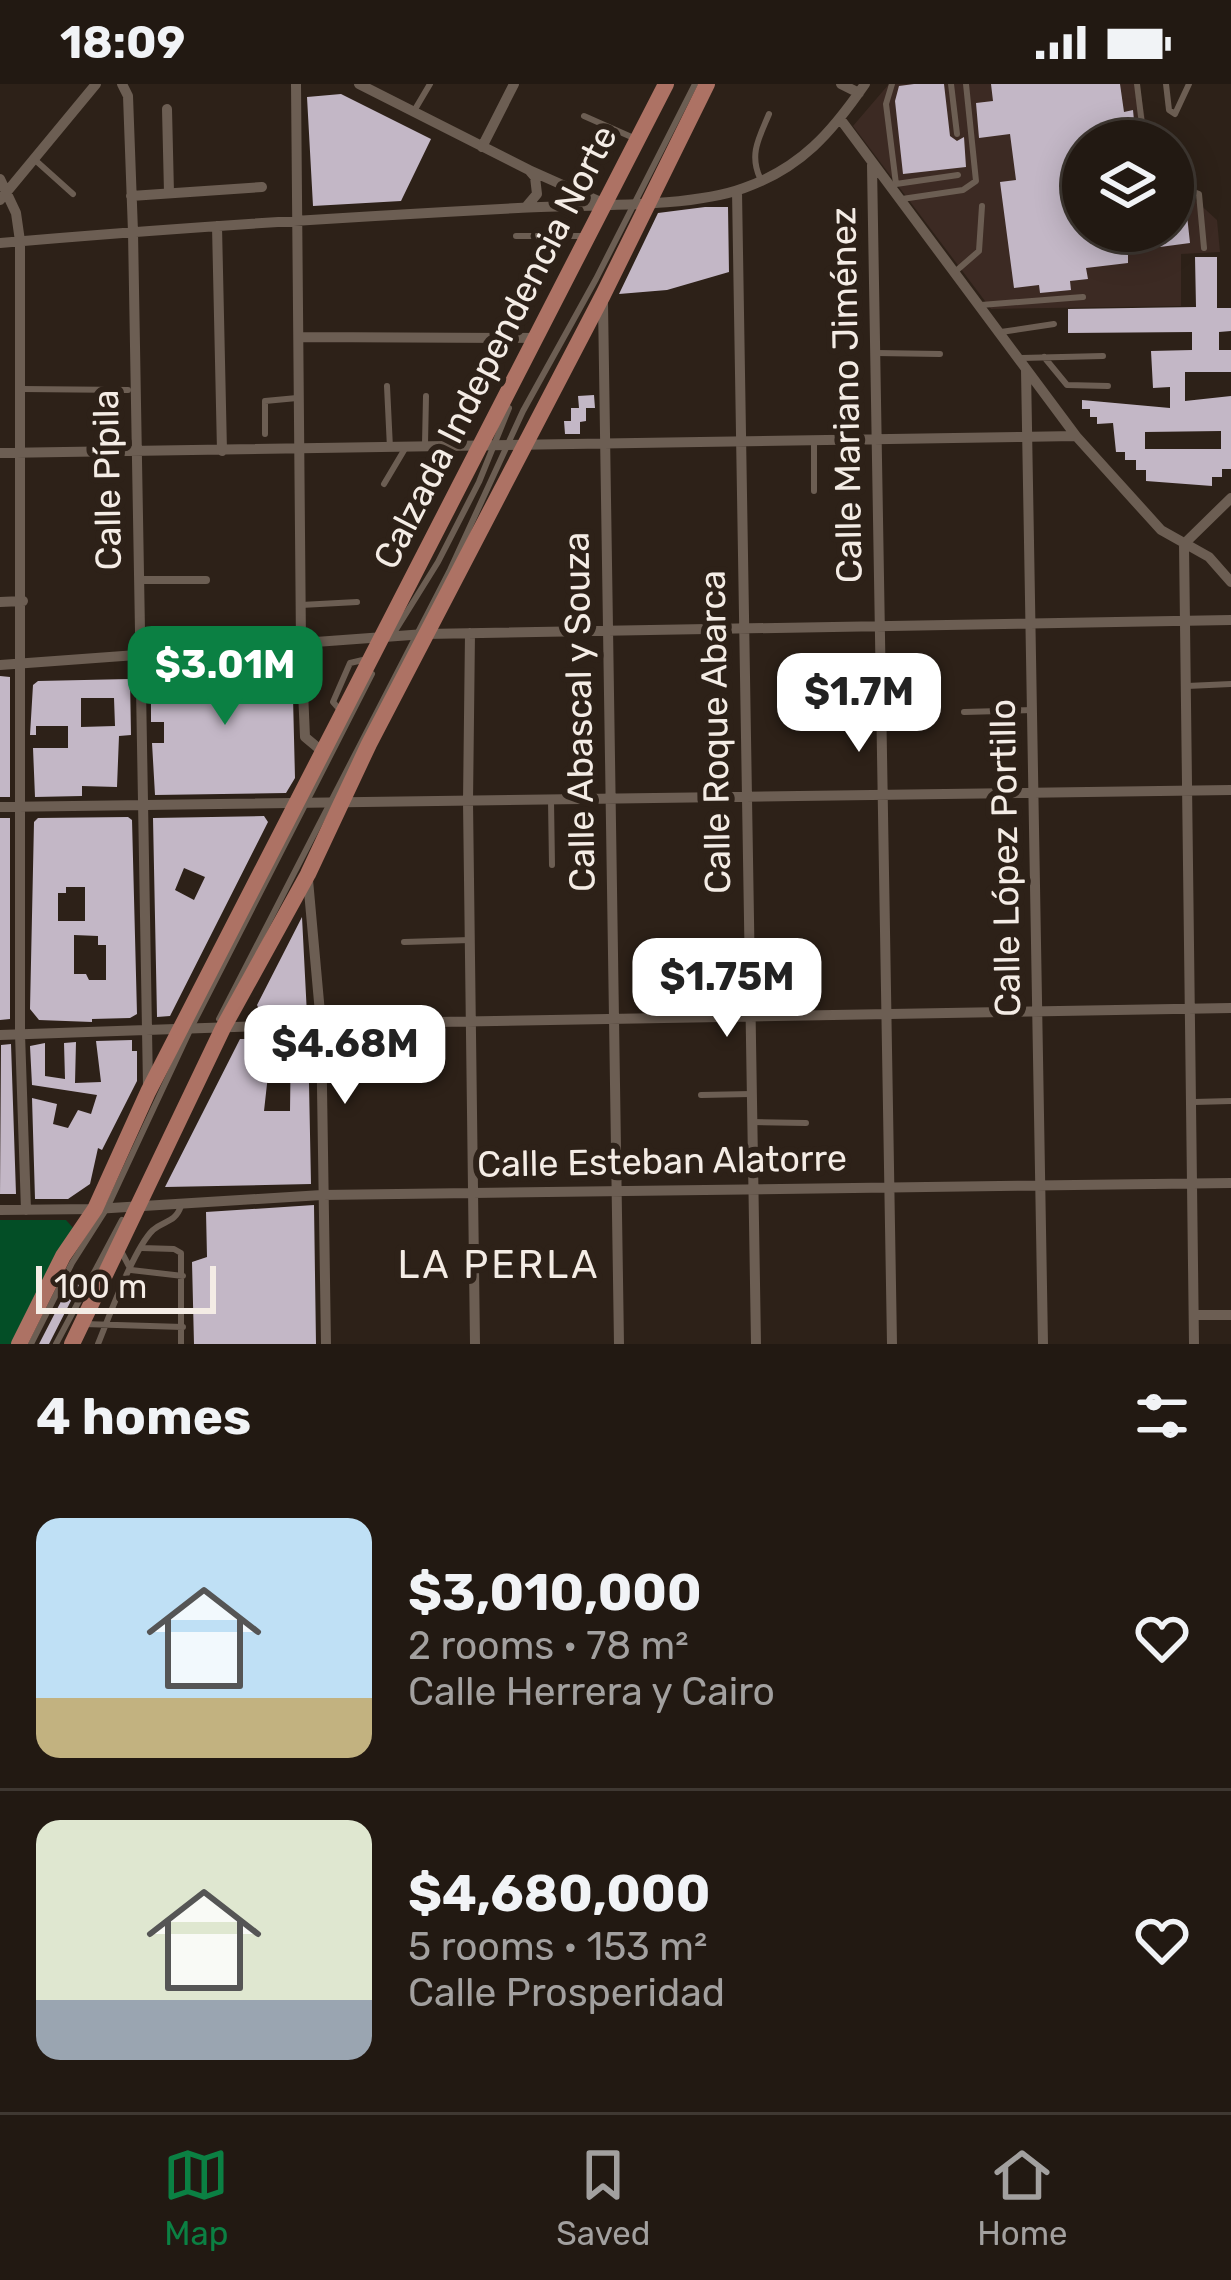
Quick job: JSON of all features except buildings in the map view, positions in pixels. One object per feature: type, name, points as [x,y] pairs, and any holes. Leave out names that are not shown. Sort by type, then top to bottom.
[{"type":"main road","name":"Calzada Independencia Norte","points":[[19,1344],[63,1256],[101,1208],[148,1092],[187,1028],[342,713],[385,639],[670,84]]},
{"type":"main road","name":"Calzada Independencia Norte","points":[[72,1344],[219,1028],[308,874],[334,803],[514,447],[603,296],[642,202],[707,84]]},
{"type":"street","points":[[3,196],[96,84]]},
{"type":"street","name":"Calle Pípila","points":[[122,84],[128,96],[133,232],[148,1092]]},
{"type":"street","points":[[296,84],[301,645],[305,737],[323,752]]},
{"type":"street","points":[[359,84],[529,170],[610,204]]},
{"type":"street","points":[[482,147],[514,84]]},
{"type":"street","points":[[0,243],[298,220],[642,202],[737,191],[762,182],[814,149],[842,120],[862,88],[842,84]]},
{"type":"street","points":[[167,109],[169,194]]},
{"type":"street","points":[[842,120],[1076,436],[1161,530],[1209,557],[1231,582]]},
{"type":"street","name":"Calle Mariano Jiménez","points":[[872,165],[892,1344]]},
{"type":"street","points":[[526,207],[537,194],[529,170]]},
{"type":"street","points":[[0,179],[3,196],[16,214],[20,242],[20,1034],[26,1210]]},
{"type":"street","points":[[131,196],[262,187]]},
{"type":"street","name":"Calle Roque Abarca","points":[[737,191],[756,1344]]},
{"type":"street","points":[[217,226],[222,451]]},
{"type":"street","name":"Calle Abascal y Souza","points":[[603,296],[619,1344]]},
{"type":"street","points":[[300,337],[538,338]]},
{"type":"street","name":"Calle López Portillo","points":[[1026,370],[1043,1344]]},
{"type":"street","points":[[0,453],[1076,436]]},
{"type":"street","points":[[1193,1344],[1184,544],[1231,498]]},
{"type":"street","points":[[138,580],[206,580]]},
{"type":"street","points":[[0,602],[22,601]]},
{"type":"street","points":[[0,665],[470,633],[1231,620]]},
{"type":"street","points":[[470,633],[475,1344]]},
{"type":"street","points":[[0,807],[1231,790]]},
{"type":"street","points":[[308,874],[321,1024],[326,1344]]},
{"type":"street","points":[[0,1035],[321,1024],[1231,1008]]},
{"type":"street","name":"Calle Esteban Alatorre","points":[[0,1210],[322,1195],[1231,1183]]},
{"type":"street","points":[[1194,1315],[1231,1315]]},
{"type":"lane","points":[[414,111],[430,84]]},
{"type":"lane","points":[[485,447],[670,84]]},
{"type":"lane","points":[[514,447],[566,327],[642,202],[695,84]]},
{"type":"lane","points":[[892,84],[886,104],[901,199],[963,190],[976,181],[966,84]]},
{"type":"lane","points":[[951,84],[957,134]]},
{"type":"lane","points":[[1137,84],[1141,120]]},
{"type":"lane","points":[[1166,84],[1168,110],[1174,114],[1189,84]]},
{"type":"lane","points":[[762,182],[753,157],[769,114]]},
{"type":"lane","points":[[584,116],[639,141]]},
{"type":"lane","points":[[34,159],[73,194]]},
{"type":"lane","points":[[896,184],[958,175]]},
{"type":"lane","points":[[1194,192],[1199,194],[1204,248]]},
{"type":"lane","points":[[953,272],[979,251],[982,206]]},
{"type":"lane","points":[[516,236],[590,236]]},
{"type":"lane","points":[[977,305],[1083,298]]},
{"type":"lane","points":[[998,333],[1054,324]]},
{"type":"lane","points":[[875,353],[940,353]]},
{"type":"lane","points":[[1017,358],[1103,356]]},
{"type":"lane","points":[[1044,357],[1067,385],[1108,386]]},
{"type":"lane","points":[[387,386],[390,448]]},
{"type":"lane","points":[[22,389],[128,390]]},
{"type":"lane","points":[[425,447],[426,396]]},
{"type":"lane","points":[[265,434],[265,401],[301,398]]},
{"type":"lane","points":[[814,441],[814,490]]},
{"type":"lane","points":[[384,484],[406,447]]},
{"type":"lane","points":[[301,605],[357,602]]},
{"type":"lane","points":[[301,804],[385,639]]},
{"type":"lane","points":[[1183,686],[1231,684]]},
{"type":"lane","points":[[964,712],[1032,710]]},
{"type":"lane","points":[[551,801],[552,865]]},
{"type":"lane","points":[[219,1028],[334,803]]},
{"type":"lane","points":[[404,942],[470,940]]},
{"type":"lane","points":[[31,1344],[187,1028]]},
{"type":"lane","points":[[272,1069],[273,1029]]},
{"type":"lane","points":[[700,1095],[751,1094]]},
{"type":"lane","points":[[1190,1102],[1231,1100]]},
{"type":"lane","points":[[752,1122],[806,1123]]},
{"type":"lane","points":[[98,1344],[142,1248],[154,1229],[176,1218],[182,1203]]},
{"type":"lane","points":[[56,1344],[136,1205]]},
{"type":"lane","points":[[120,1248],[131,1270]]},
{"type":"lane","points":[[142,1248],[178,1250],[183,1276],[181,1344]]},
{"type":"lane","points":[[131,1270],[183,1276]]},
{"type":"lane","points":[[82,1324],[183,1328]]},
{"type":"shaded area","points":[[889,84],[1139,84],[1145,120],[1062,120],[1062,252],[1194,252],[1194,199],[1217,220],[1220,252],[1181,254],[1181,306],[991,309],[853,126]]},
{"type":"green space","points":[[0,1220],[66,1220],[74,1229],[14,1344],[0,1344]]},
{"type":"district","name":"LA PERLA","points":[[499,1265]]}]
